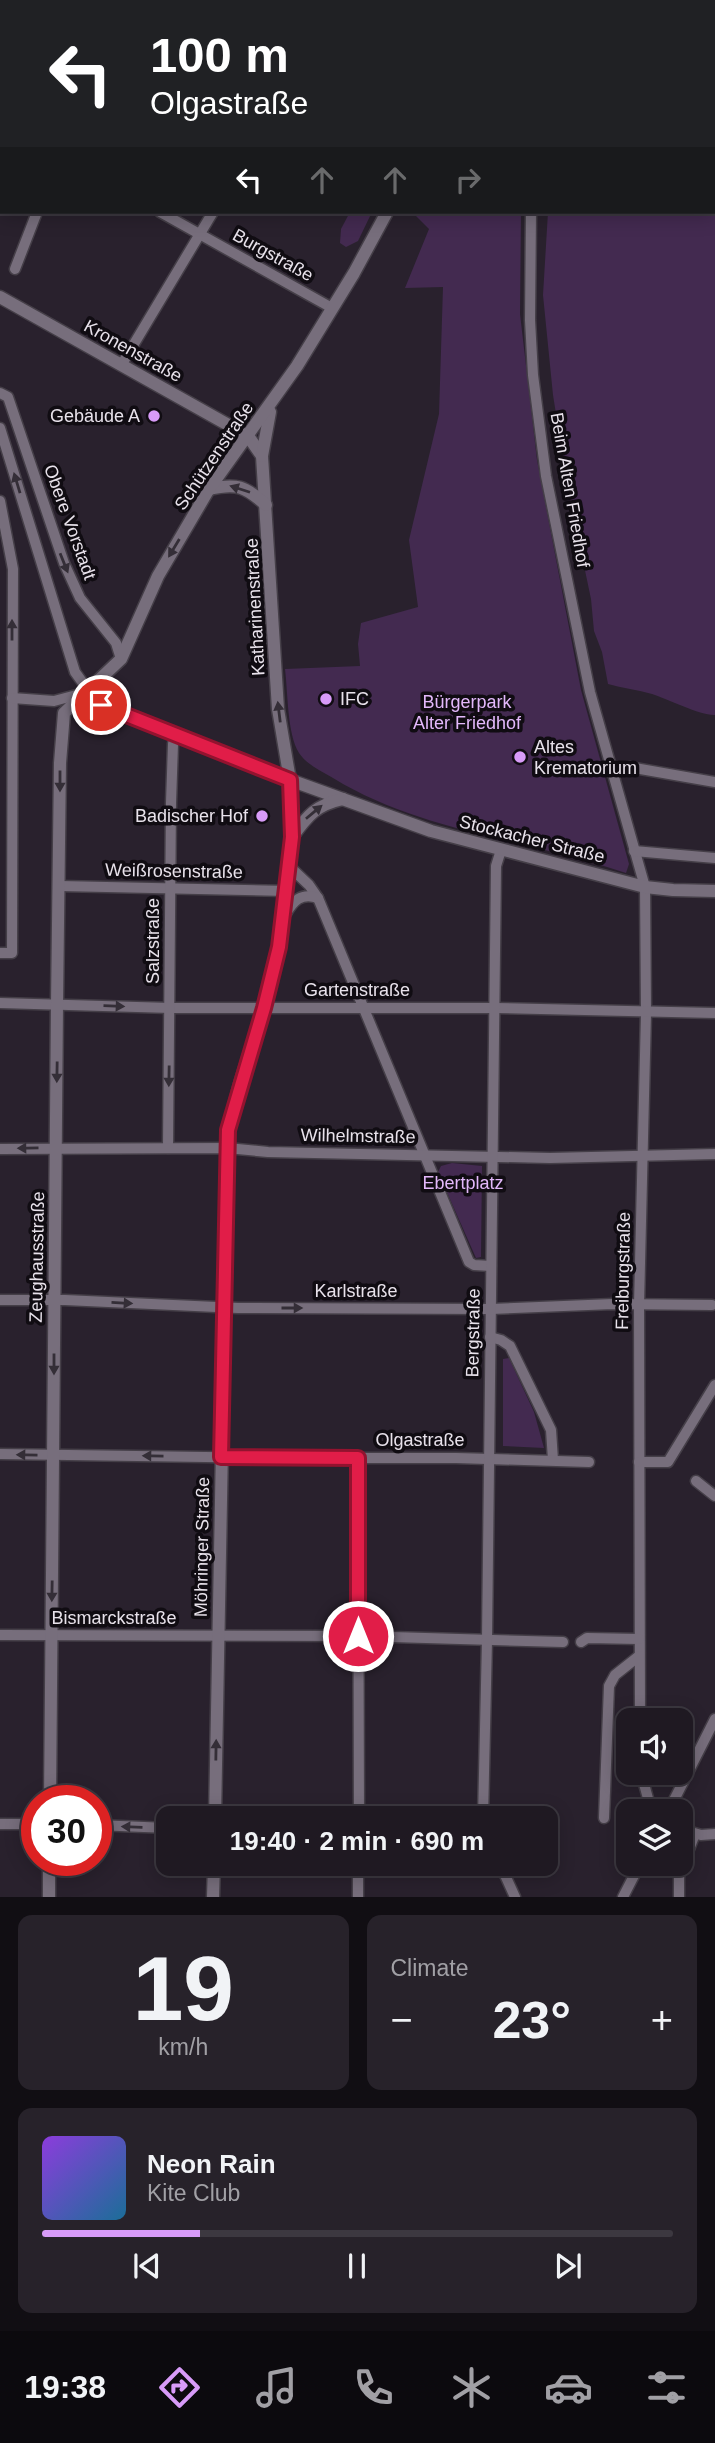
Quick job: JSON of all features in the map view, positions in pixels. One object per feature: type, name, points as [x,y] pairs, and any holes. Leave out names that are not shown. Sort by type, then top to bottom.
[{"type":"street","points":[[15,270],[36,214]]},
{"type":"street","name":"Burgstraße","points":[[164,214],[332,308]]},
{"type":"street","points":[[122,364],[212,214]]},
{"type":"street","name":"Schützenstraße","points":[[64,713],[121,659],[158,576],[209,489],[272,401],[332,308],[386,214]]},
{"type":"street","name":"Beim Alten Friedhof","points":[[531,214],[530,320],[533,375],[546,476],[590,692],[634,851]]},
{"type":"street","name":"Kronenstraße","points":[[0,297],[248,436]]},
{"type":"street","name":"Obere Vorstadt","points":[[0,393],[8,397],[64,563],[80,598],[116,643],[121,659]]},
{"type":"street","name":"Katharinenstraße","points":[[272,401],[262,456],[278,709],[290,780]]},
{"type":"street","name":"Obere Vorstadt","points":[[0,428],[75,672],[86,691]]},
{"type":"street","points":[[248,436],[262,456]]},
{"type":"street","points":[[209,489],[229,485],[241,486],[266,505]]},
{"type":"street","points":[[0,501],[13,569],[12,698],[6,825],[6,953]]},
{"type":"street","points":[[0,569],[13,569]]},
{"type":"street","points":[[12,698],[54,701],[86,691]]},
{"type":"street","name":"Stockacher Straße","points":[[86,691],[101,705],[290,780],[431,831],[645,887],[715,891]]},
{"type":"street","name":"Zeughausstraße","points":[[50,1785],[60,763],[64,713]]},
{"type":"street","name":"Salzstraße","points":[[168,1148],[170,887],[175,734]]},
{"type":"street","points":[[612,770],[629,767],[715,782]]},
{"type":"street","name":"Möhringer Straße","points":[[215,1806],[228,1130],[264,1008],[285,915],[292,837],[290,780]]},
{"type":"street","points":[[292,837],[319,806],[345,798]]},
{"type":"street","name":"Bergstraße","points":[[483,1806],[496,866],[501,850]]},
{"type":"street","points":[[634,851],[715,858]]},
{"type":"street","name":"Freiburgstraße","points":[[634,851],[645,887],[646,1013],[639,1305],[640,1708]]},
{"type":"street","points":[[290,867],[318,898],[469,1262],[491,1266]]},
{"type":"street","name":"Weißrosenstraße","points":[[60,886],[287,891]]},
{"type":"street","points":[[285,915],[296,899],[307,896],[318,898]]},
{"type":"street","name":"Gartenstraße","points":[[0,1003],[171,1008],[495,1008],[715,1013]]},
{"type":"street","name":"Wilhelmstraße","points":[[0,1149],[168,1148],[494,1156],[715,1154]]},
{"type":"street","name":"Karlstraße","points":[[0,1300],[224,1307],[491,1309],[712,1305]]},
{"type":"street","points":[[490,1338],[510,1346],[551,1430],[553,1460]]},
{"type":"street","points":[[639,1462],[668,1462],[715,1385]]},
{"type":"street","name":"Olgastraße","points":[[0,1454],[488,1458],[589,1462]]},
{"type":"street","points":[[358,1458],[359,1806]]},
{"type":"street","points":[[696,1481],[715,1496]]},
{"type":"street","name":"Bismarckstraße","points":[[0,1635],[358,1636],[563,1642]]},
{"type":"street","points":[[581,1642],[587,1638],[639,1639]]},
{"type":"street","points":[[604,1818],[609,1686],[615,1675],[639,1656]]},
{"type":"street","points":[[676,1799],[715,1719]]},
{"type":"street","points":[[0,1824],[21,1824]]},
{"type":"street","points":[[112,1826],[156,1828]]},
{"type":"street","points":[[679,1897],[679,1875],[695,1834],[715,1834]]},
{"type":"street","points":[[49,1876],[49,1897]]},
{"type":"street","points":[[213,1897],[214,1876]]},
{"type":"street","points":[[358,1876],[358,1897]]},
{"type":"street","points":[[505,1876],[515,1897]]},
{"type":"street","points":[[623,1897],[634,1876]]},
{"type":"green space","points":[[349,214],[371,214],[358,241],[346,247],[340,243],[341,229]]},
{"type":"green space","name":"Bürgerpark Alter Friedhof","points":[[414,214],[521,214],[520,314],[537,460],[581,690],[629,864],[626,873],[438,823],[384,804],[314,767],[302,757],[295,745],[290,724],[285,669],[360,666],[358,644],[361,623],[418,607],[409,540],[439,414],[443,287],[405,288],[429,229]]},
{"type":"green space","points":[[548,214],[715,214],[715,715],[693,710],[652,694],[608,684],[602,652],[594,631],[591,599],[568,489],[553,395],[543,295]]},
{"type":"green space","name":"Ebertplatz","points":[[452,1163],[482,1166],[481,1257],[476,1258],[438,1172],[441,1166]]},
{"type":"green space","points":[[509,1358],[534,1412],[544,1448],[503,1446],[503,1359]]},
{"type":"place","name":"Gebäude A","points":[[154,416]]},
{"type":"place","name":"IFC","points":[[326,699]]},
{"type":"place","name":"Altes Krematorium","points":[[520,757]]},
{"type":"place","name":"Badischer Hof","points":[[262,816]]},
{"type":"route","points":[[101,705],[290,780],[292,837],[285,915],[264,1008],[228,1130],[221,1457],[358,1458],[358,1636]]}]
